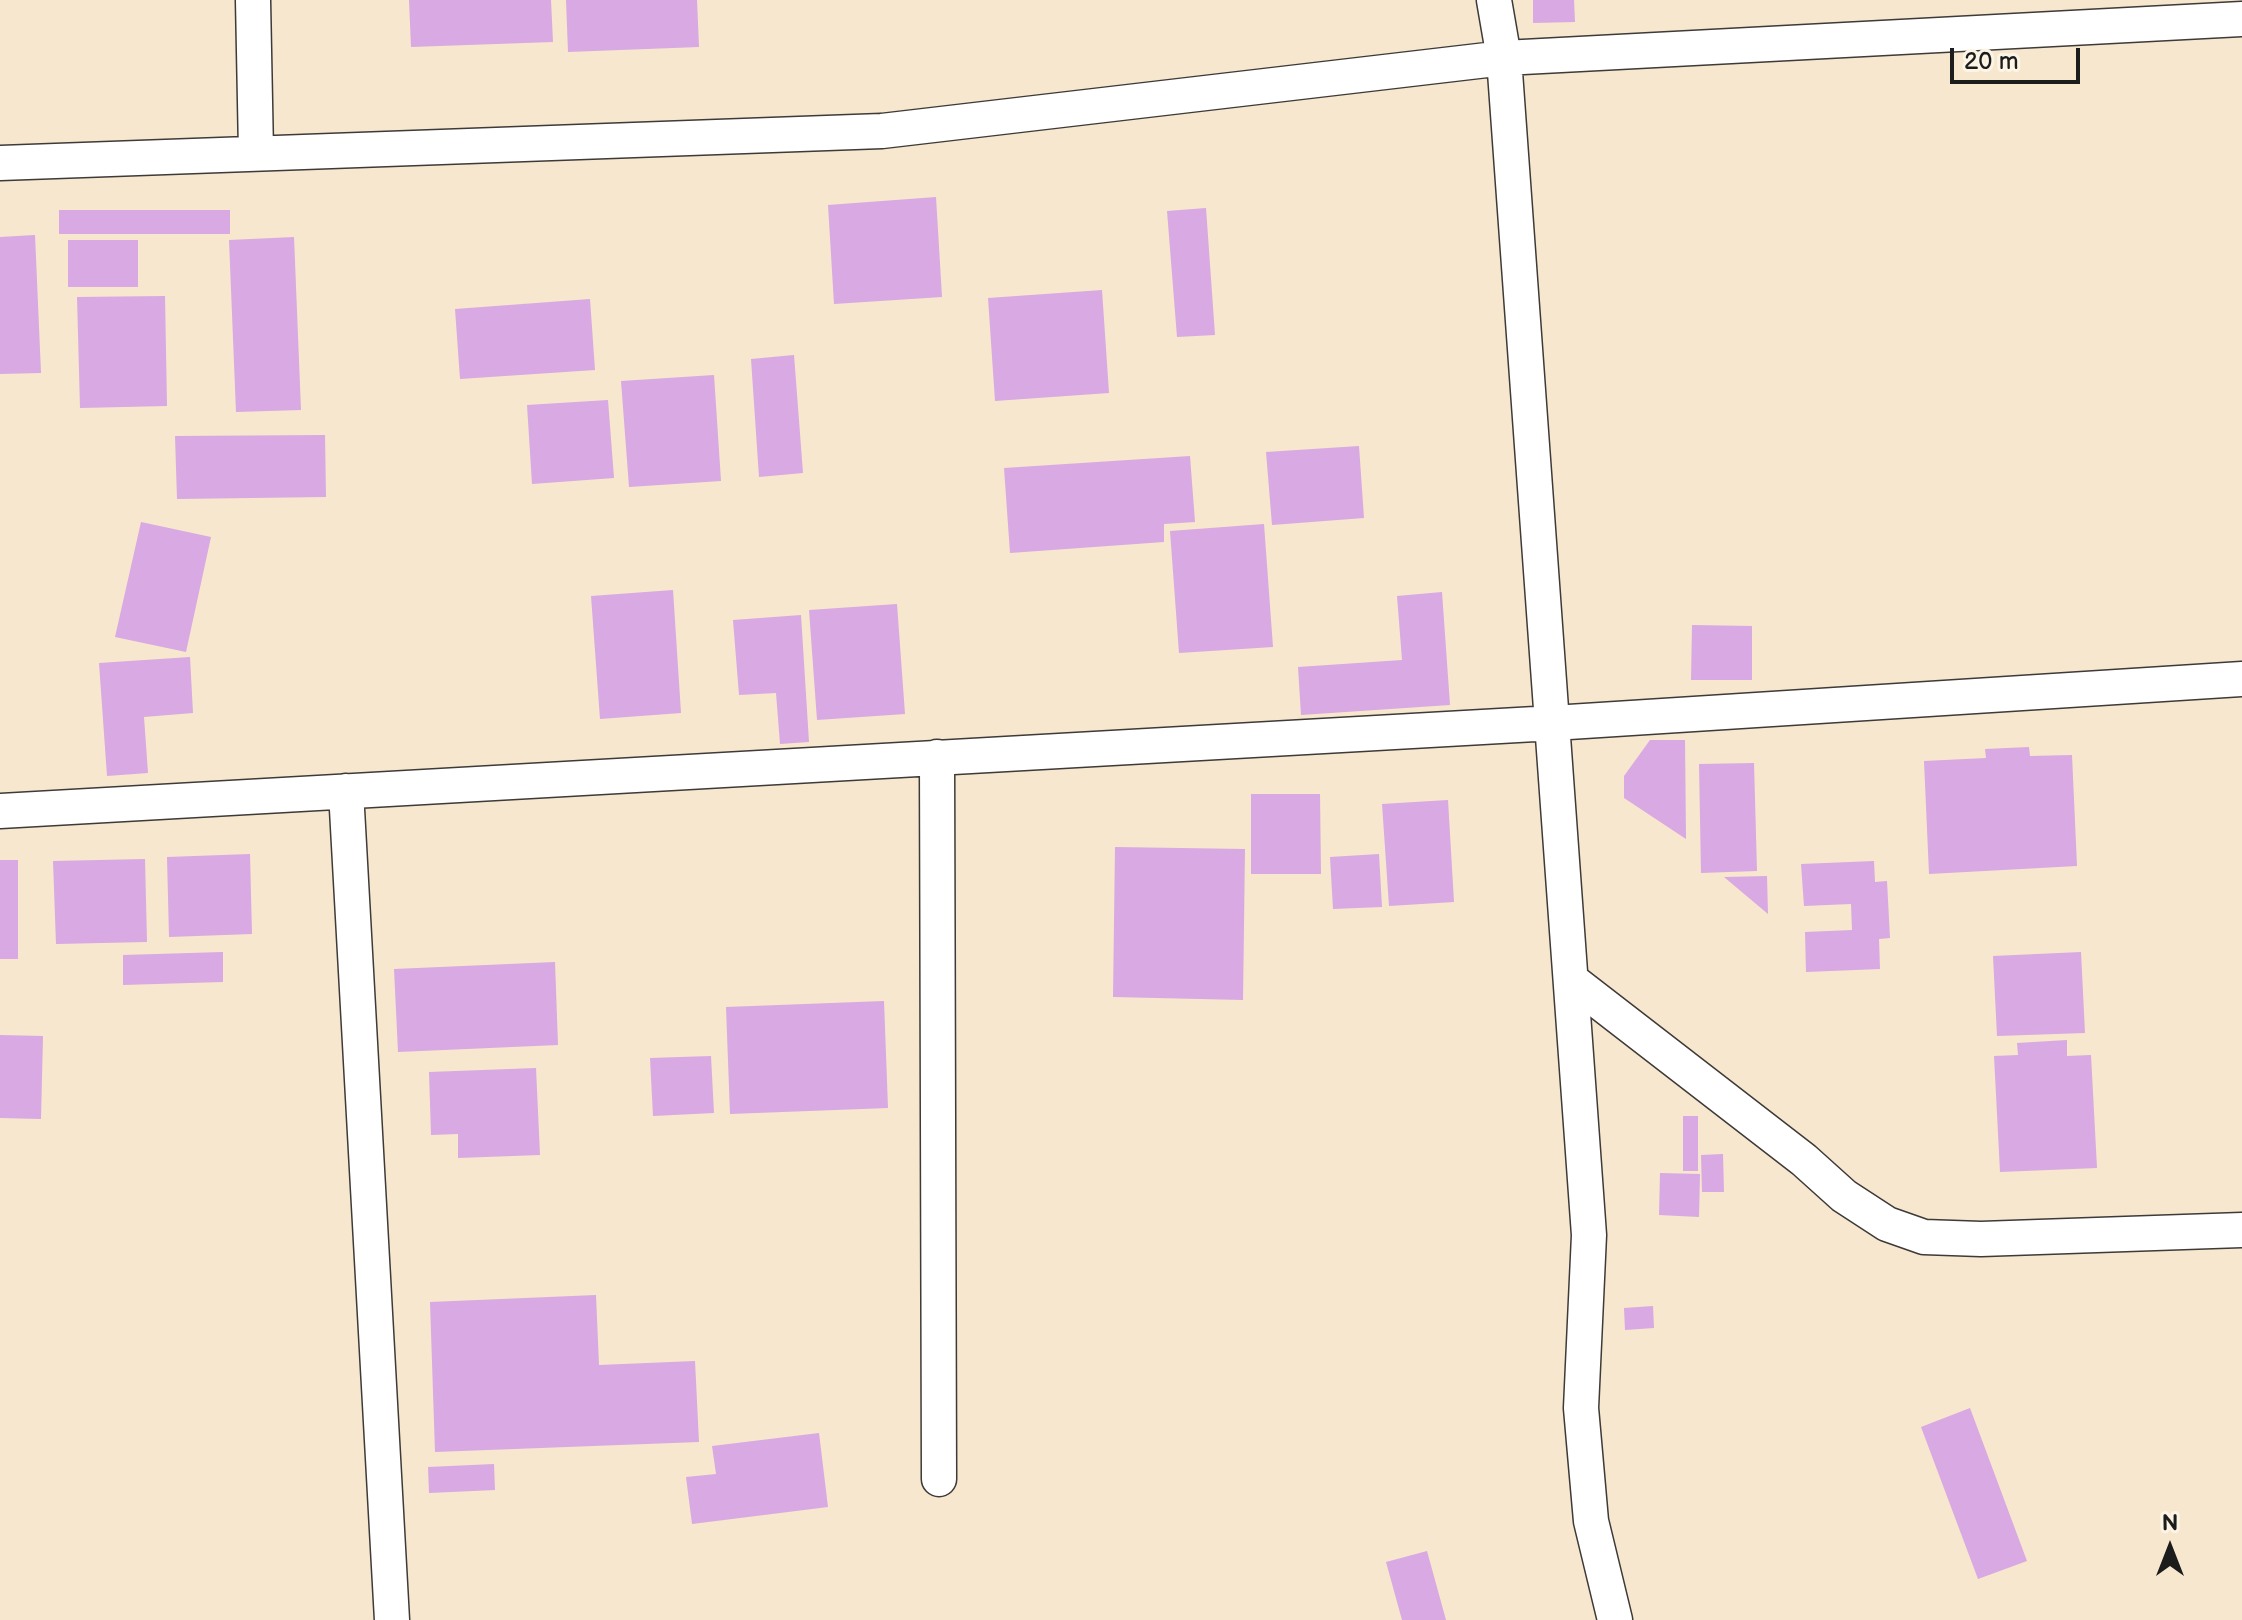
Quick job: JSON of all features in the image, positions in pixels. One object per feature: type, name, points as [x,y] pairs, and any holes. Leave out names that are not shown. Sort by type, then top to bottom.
[{"type":"street","points":[[253,0],[256,152]]},
{"type":"street","points":[[1494,0],[1504,58],[1589,1235],[1581,1408],[1591,1521],[1615,1620]]},
{"type":"street","points":[[0,163],[882,131],[1504,58],[2242,19]]},
{"type":"street","points":[[0,811],[1553,723],[2242,679]]},
{"type":"street","points":[[937,757],[939,1479]]},
{"type":"street","points":[[346,791],[392,1620]]},
{"type":"street","points":[[1571,980],[1804,1160],[1844,1196],[1887,1224],[1924,1237],[1981,1239],[2242,1230]]},
{"type":"building","points":[[409,0],[551,0],[553,42],[411,47]]},
{"type":"building","points":[[566,0],[697,0],[699,47],[568,52]]},
{"type":"building","points":[[1533,0],[1574,0],[1575,22],[1533,23]]},
{"type":"building","points":[[936,197],[942,297],[834,304],[828,205]]},
{"type":"building","points":[[1206,208],[1215,335],[1177,337],[1167,211]]},
{"type":"building","points":[[59,210],[230,210],[230,234],[59,234]]},
{"type":"building","points":[[35,235],[41,373],[0,374],[0,237]]},
{"type":"building","points":[[294,237],[301,410],[236,412],[229,240]]},
{"type":"building","points":[[68,240],[138,240],[138,287],[68,287]]},
{"type":"building","points":[[1102,290],[1109,393],[995,401],[988,298]]},
{"type":"building","points":[[165,296],[167,406],[80,408],[77,297]]},
{"type":"building","points":[[590,299],[595,370],[460,379],[455,309]]},
{"type":"building","points":[[794,355],[803,473],[759,477],[751,359]]},
{"type":"building","points":[[714,375],[721,481],[629,487],[621,381]]},
{"type":"building","points":[[608,400],[614,478],[532,484],[527,405]]},
{"type":"building","points":[[325,435],[326,497],[177,499],[175,436]]},
{"type":"building","points":[[1359,446],[1364,518],[1272,525],[1266,452]]},
{"type":"building","points":[[1190,456],[1195,522],[1164,524],[1164,542],[1010,553],[1004,468]]},
{"type":"building","points":[[141,522],[211,537],[186,652],[115,637]]},
{"type":"building","points":[[1264,524],[1273,647],[1179,653],[1170,531]]},
{"type":"building","points":[[673,590],[681,713],[600,719],[591,596]]},
{"type":"building","points":[[1442,592],[1450,705],[1301,715],[1298,667],[1402,660],[1397,596]]},
{"type":"building","points":[[897,604],[905,714],[817,720],[809,610]]},
{"type":"building","points":[[801,615],[809,742],[780,744],[776,693],[739,695],[733,620]]},
{"type":"building","points":[[1692,625],[1752,626],[1752,680],[1691,680]]},
{"type":"building","points":[[190,657],[193,713],[144,717],[148,773],[107,776],[99,663]]},
{"type":"building","points":[[1650,740],[1685,740],[1686,839],[1624,798],[1624,776]]},
{"type":"building","points":[[2029,747],[2030,756],[2072,755],[2077,866],[1929,874],[1924,761],[1986,758],[1985,749]]},
{"type":"building","points":[[1754,763],[1757,871],[1701,873],[1699,764]]},
{"type":"building","points":[[1251,794],[1320,794],[1321,874],[1251,874]]},
{"type":"building","points":[[1448,800],[1454,902],[1389,906],[1382,804]]},
{"type":"building","points":[[1115,847],[1245,849],[1243,1000],[1113,997]]},
{"type":"building","points":[[250,854],[252,934],[169,937],[167,857]]},
{"type":"building","points":[[1379,854],[1382,907],[1333,909],[1330,857]]},
{"type":"building","points":[[145,859],[147,942],[56,944],[53,861]]},
{"type":"building","points":[[0,860],[18,860],[18,959],[0,959]]},
{"type":"building","points":[[1874,861],[1875,882],[1887,881],[1890,938],[1879,939],[1880,969],[1806,972],[1805,932],[1852,930],[1851,904],[1804,906],[1801,864]]},
{"type":"building","points":[[1767,876],[1768,914],[1724,877]]},
{"type":"building","points":[[223,952],[223,982],[123,985],[123,955]]},
{"type":"building","points":[[2081,952],[2085,1033],[1997,1036],[1993,956]]},
{"type":"building","points":[[555,962],[558,1045],[398,1052],[394,969]]},
{"type":"building","points":[[884,1001],[888,1108],[730,1114],[726,1007]]},
{"type":"building","points":[[0,1035],[43,1036],[41,1119],[0,1118]]},
{"type":"building","points":[[2067,1040],[2067,1056],[2091,1055],[2097,1168],[2000,1172],[1994,1056],[2018,1055],[2017,1043]]},
{"type":"building","points":[[711,1056],[714,1113],[653,1116],[650,1058]]},
{"type":"building","points":[[536,1068],[540,1155],[458,1158],[458,1134],[431,1135],[429,1072]]},
{"type":"building","points":[[1683,1116],[1698,1116],[1698,1171],[1683,1171]]},
{"type":"building","points":[[1723,1154],[1724,1192],[1702,1192],[1701,1155]]},
{"type":"building","points":[[1660,1173],[1700,1174],[1699,1217],[1659,1215]]},
{"type":"building","points":[[596,1295],[599,1365],[695,1361],[699,1442],[435,1452],[430,1302]]},
{"type":"building","points":[[1653,1306],[1654,1328],[1625,1330],[1624,1308]]},
{"type":"building","points":[[1970,1408],[2027,1561],[1978,1579],[1921,1427]]},
{"type":"building","points":[[819,1433],[828,1507],[692,1524],[686,1477],[716,1474],[712,1446]]},
{"type":"building","points":[[494,1464],[495,1490],[429,1493],[428,1467]]},
{"type":"building","points":[[1427,1551],[1446,1620],[1402,1620],[1386,1562]]}]
